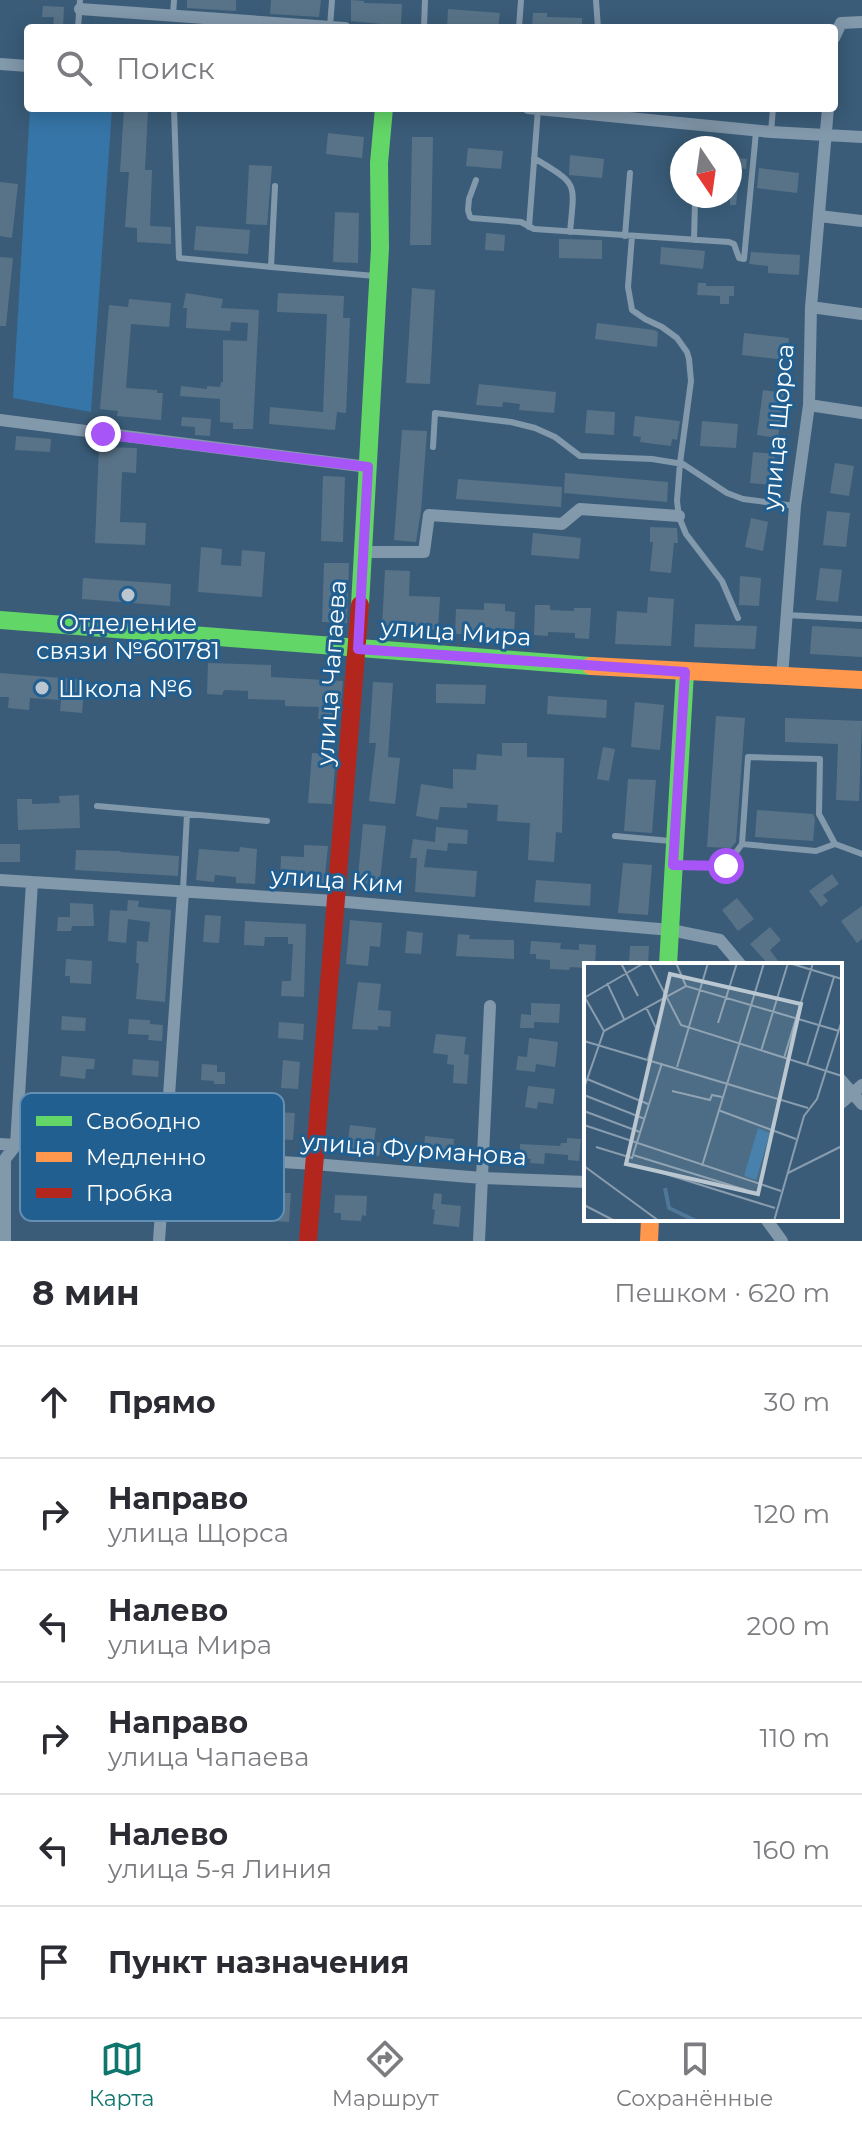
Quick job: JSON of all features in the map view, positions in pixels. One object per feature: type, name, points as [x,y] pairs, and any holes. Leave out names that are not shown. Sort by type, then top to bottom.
[{"type":"street","points":[[80,4],[168,19],[269,24]]},
{"type":"street","points":[[838,29],[841,23],[862,22]]},
{"type":"street","points":[[0,64],[24,66]]},
{"type":"street","name":"улица Чапаева","points":[[308,1241],[358,649],[379,276],[379,163],[384,112]]},
{"type":"street","points":[[568,112],[756,131],[862,137]]},
{"type":"street","name":"улица Щорса","points":[[782,677],[795,506],[809,405],[811,307],[828,112]]},
{"type":"street","points":[[819,216],[862,221]]},
{"type":"street","points":[[811,307],[862,314]]},
{"type":"street","points":[[809,405],[862,413]]},
{"type":"street","points":[[0,420],[368,467]]},
{"type":"street","points":[[364,552],[424,552],[429,515],[562,524],[580,509],[679,516]]},
{"type":"street","name":"улица Мира","points":[[0,620],[685,672],[862,680]]},
{"type":"street","points":[[668,963],[685,672]]},
{"type":"street","name":"улица Ким","points":[[0,880],[335,901],[671,930],[720,940],[739,963]]},
{"type":"street","points":[[5,1241],[5,1159],[16,1145],[32,882]]},
{"type":"street","points":[[168,1093],[183,892]]},
{"type":"street","points":[[479,1241],[490,1006]]},
{"type":"street","points":[[842,1102],[857,1089],[862,1104]]},
{"type":"street","name":"улица Фурманова","points":[[0,1144],[20,1145]]},
{"type":"street","name":"улица Фурманова","points":[[284,1162],[482,1178],[584,1182]]},
{"type":"street","points":[[159,1241],[160,1221]]},
{"type":"street","points":[[649,1241],[650,1221]]},
{"type":"street","points":[[767,1221],[782,1241]]},
{"type":"lane","points":[[168,19],[174,0]]},
{"type":"lane","points":[[330,24],[332,0]]},
{"type":"lane","points":[[424,24],[425,0]]},
{"type":"lane","points":[[519,24],[521,0]]},
{"type":"lane","points":[[596,0],[598,24]]},
{"type":"lane","points":[[78,24],[80,4]]},
{"type":"lane","points":[[174,112],[179,258],[379,276]]},
{"type":"lane","points":[[529,227],[538,112]]},
{"type":"lane","points":[[771,132],[773,112]]},
{"type":"lane","points":[[476,180],[469,199],[470,217],[521,222],[534,229],[734,244],[739,258],[744,259],[756,131]]},
{"type":"lane","points":[[534,158],[571,183],[570,232]]},
{"type":"lane","points":[[630,173],[628,287],[632,310],[677,338],[689,359],[691,381],[680,463],[679,516],[686,534],[722,581],[738,618]]},
{"type":"lane","points":[[271,267],[275,186]]},
{"type":"lane","points":[[694,240],[695,208]]},
{"type":"lane","points":[[433,447],[435,413],[511,422],[555,437],[580,456],[680,463],[697,471],[727,493],[753,501],[795,506]]},
{"type":"lane","points":[[787,615],[862,619]]},
{"type":"lane","points":[[673,865],[726,866],[742,844],[748,757],[820,759],[819,814],[835,844]]},
{"type":"lane","points":[[97,806],[267,821]]},
{"type":"lane","points":[[183,892],[187,814]]},
{"type":"lane","points":[[615,836],[674,841]]},
{"type":"lane","points":[[742,844],[816,851],[835,844],[862,854]]},
{"type":"shaded area","points":[[30,112],[112,112],[91,412],[13,398]]},
{"type":"building","points":[[187,0],[236,0],[236,11],[187,8]]},
{"type":"building","points":[[271,0],[321,0],[319,17],[270,14]]},
{"type":"building","points":[[351,0],[402,4],[401,24],[351,21]]},
{"type":"building","points":[[43,6],[64,7],[63,24],[53,24],[54,17],[42,17]]},
{"type":"building","points":[[448,9],[500,13],[499,24],[447,24]]},
{"type":"building","points":[[533,13],[547,13],[547,17],[582,18],[582,24],[532,24]]},
{"type":"building","points":[[124,112],[148,112],[145,170],[152,170],[150,226],[171,227],[171,244],[137,242],[137,228],[125,227],[129,172],[120,172]]},
{"type":"building","points":[[328,133],[364,137],[362,158],[326,154]]},
{"type":"building","points":[[412,137],[433,137],[431,245],[410,245]]},
{"type":"building","points":[[468,148],[503,151],[501,169],[466,166]]},
{"type":"building","points":[[570,155],[604,159],[602,178],[569,175]]},
{"type":"building","points":[[742,158],[747,159],[746,169],[742,168]]},
{"type":"building","points":[[249,165],[272,166],[267,225],[246,224]]},
{"type":"building","points":[[759,168],[799,173],[797,193],[757,188]]},
{"type":"building","points":[[0,182],[18,184],[12,238],[0,236]]},
{"type":"building","points":[[335,212],[359,213],[358,263],[333,262]]},
{"type":"building","points":[[196,226],[250,230],[248,254],[194,250]]},
{"type":"building","points":[[486,233],[505,235],[504,251],[485,250]]},
{"type":"building","points":[[559,239],[602,240],[602,259],[559,258]]},
{"type":"building","points":[[661,247],[705,251],[703,269],[660,264]]},
{"type":"building","points":[[751,252],[800,255],[799,275],[768,273],[768,266],[749,264]]},
{"type":"building","points":[[0,257],[13,258],[6,326],[0,326]]},
{"type":"building","points":[[698,283],[734,286],[734,296],[729,296],[729,304],[720,304],[720,296],[697,295]]},
{"type":"building","points":[[412,288],[435,290],[430,384],[406,383]]},
{"type":"building","points":[[186,293],[223,299],[221,308],[259,310],[253,429],[233,429],[233,423],[220,422],[220,399],[180,396],[181,386],[220,387],[223,382],[223,340],[247,341],[248,323],[231,322],[230,331],[186,328],[187,308],[183,308]]},
{"type":"building","points":[[278,293],[344,296],[343,318],[350,318],[346,413],[337,412],[335,430],[269,424],[270,407],[323,412],[327,314],[277,312]]},
{"type":"building","points":[[129,299],[171,303],[169,327],[131,324],[126,388],[163,393],[161,420],[117,416],[118,411],[100,409],[109,305],[128,307]]},
{"type":"building","points":[[597,323],[654,330],[658,332],[657,347],[595,339]]},
{"type":"building","points":[[744,333],[789,338],[787,360],[742,355]]},
{"type":"building","points":[[479,384],[556,392],[554,413],[519,410],[520,404],[503,402],[502,407],[476,405]]},
{"type":"building","points":[[763,390],[784,393],[778,438],[757,435]]},
{"type":"building","points":[[587,410],[615,412],[614,435],[585,433]]},
{"type":"building","points":[[635,416],[680,421],[677,440],[672,439],[671,446],[640,442],[641,437],[633,436]]},
{"type":"building","points":[[182,417],[211,419],[210,436],[195,435],[195,427],[181,426]]},
{"type":"building","points":[[702,421],[738,424],[736,448],[700,446]]},
{"type":"building","points":[[402,430],[427,431],[416,542],[394,540]]},
{"type":"building","points":[[16,436],[51,439],[50,452],[15,450]]},
{"type":"building","points":[[99,447],[137,448],[136,473],[122,472],[120,522],[146,523],[145,545],[95,543]]},
{"type":"building","points":[[753,452],[775,454],[772,485],[750,483]]},
{"type":"building","points":[[835,463],[854,466],[849,496],[830,493]]},
{"type":"building","points":[[565,473],[668,482],[667,502],[564,493]]},
{"type":"building","points":[[323,476],[345,477],[343,542],[321,541]]},
{"type":"building","points":[[458,479],[562,487],[561,507],[456,499]]},
{"type":"building","points":[[827,511],[850,513],[846,547],[823,545]]},
{"type":"building","points":[[751,518],[768,522],[763,551],[745,547]]},
{"type":"building","points":[[650,527],[677,528],[678,543],[674,543],[671,573],[650,571],[653,542],[650,542]]},
{"type":"building","points":[[533,533],[581,538],[579,559],[531,555]]},
{"type":"building","points":[[201,547],[222,549],[221,565],[241,566],[242,550],[265,552],[262,597],[198,592]]},
{"type":"building","points":[[324,563],[349,563],[347,623],[322,622]]},
{"type":"building","points":[[820,568],[842,570],[838,602],[816,600]]},
{"type":"building","points":[[385,570],[410,571],[409,596],[440,597],[438,630],[382,627]]},
{"type":"building","points":[[740,576],[761,578],[759,606],[739,605]]},
{"type":"building","points":[[83,578],[171,584],[170,606],[82,599]]},
{"type":"building","points":[[648,597],[674,599],[671,646],[615,644],[617,611],[647,613]]},
{"type":"building","points":[[484,603],[505,604],[505,611],[515,612],[514,635],[501,635],[501,629],[474,628],[474,634],[455,634],[456,609],[484,610]]},
{"type":"building","points":[[535,605],[550,605],[550,610],[591,608],[589,639],[575,638],[575,633],[534,635]]},
{"type":"building","points":[[695,624],[757,626],[755,649],[694,647]]},
{"type":"building","points":[[812,626],[862,629],[862,657],[810,654]]},
{"type":"building","points":[[208,663],[271,665],[271,677],[343,681],[339,720],[318,719],[319,707],[285,706],[285,700],[248,699],[248,691],[224,690],[222,695],[207,694]]},
{"type":"building","name":"Школа №6","points":[[0,673],[85,680],[82,713],[60,711],[61,700],[30,698],[29,710],[8,708],[9,697],[0,697]]},
{"type":"building","points":[[373,682],[393,683],[388,757],[400,758],[395,804],[369,801],[376,743],[369,743]]},
{"type":"building","points":[[436,684],[486,685],[485,704],[436,703]]},
{"type":"building","points":[[548,696],[607,700],[606,718],[547,714]]},
{"type":"building","points":[[635,702],[664,705],[660,750],[631,747]]},
{"type":"building","points":[[716,716],[745,718],[736,842],[731,848],[707,847]]},
{"type":"building","points":[[785,718],[862,721],[859,801],[836,800],[838,744],[785,742]]},
{"type":"building","points":[[502,743],[527,743],[527,757],[564,758],[562,833],[556,832],[554,862],[528,860],[530,823],[497,821],[498,805],[467,803],[467,808],[440,807],[438,820],[416,816],[421,784],[453,789],[453,769],[476,770],[477,754],[502,756]]},
{"type":"building","points":[[603,747],[615,749],[609,781],[597,779]]},
{"type":"building","points":[[312,753],[336,755],[332,804],[308,803]]},
{"type":"building","points":[[628,779],[656,780],[652,833],[624,831]]},
{"type":"building","points":[[79,795],[80,828],[18,830],[17,799],[32,799],[32,804],[60,803],[59,796]]},
{"type":"building","points":[[757,810],[813,814],[813,841],[755,837]]},
{"type":"building","points":[[363,824],[386,826],[379,889],[357,887]]},
{"type":"building","points":[[436,827],[468,830],[467,844],[448,843],[447,851],[427,849],[424,867],[477,871],[475,897],[415,892],[417,858],[410,858],[413,839],[435,842]]},
{"type":"building","points":[[0,844],[20,844],[20,862],[0,862]]},
{"type":"building","points":[[304,845],[328,846],[324,885],[280,883],[281,856],[304,857]]},
{"type":"building","points":[[240,847],[257,849],[255,884],[236,883],[236,877],[215,875],[214,882],[196,880],[199,849],[239,852]]},
{"type":"building","points":[[76,850],[179,856],[178,876],[75,870]]},
{"type":"building","points":[[623,863],[652,865],[648,915],[618,913]]},
{"type":"building","points":[[832,874],[839,884],[823,895],[828,901],[821,907],[809,891]]},
{"type":"building","points":[[536,880],[591,884],[590,906],[534,902]]},
{"type":"building","points":[[737,898],[754,919],[738,931],[722,910]]},
{"type":"building","points":[[128,900],[139,901],[138,907],[171,910],[165,1002],[136,999],[137,941],[148,942],[150,922],[128,919],[126,943],[108,941],[110,910],[127,911]]},
{"type":"building","points":[[70,903],[93,904],[94,926],[72,926],[71,931],[57,931],[58,917],[70,917]]},
{"type":"building","points":[[862,906],[862,939],[857,943],[841,921]]},
{"type":"building","points":[[205,915],[221,916],[219,943],[203,942]]},
{"type":"building","points":[[350,920],[382,923],[380,947],[370,946],[368,966],[346,964]]},
{"type":"building","points":[[245,921],[306,924],[304,997],[281,996],[282,981],[291,981],[293,944],[288,944],[288,937],[265,937],[264,946],[244,945]]},
{"type":"building","points":[[770,927],[781,940],[770,950],[780,963],[767,963],[750,944]]},
{"type":"building","points":[[407,931],[423,933],[421,954],[405,953]]},
{"type":"building","points":[[458,934],[470,935],[469,939],[514,940],[514,959],[456,956]]},
{"type":"building","points":[[531,941],[561,943],[560,949],[579,950],[579,944],[596,945],[595,963],[584,963],[584,968],[570,967],[569,970],[550,969],[550,960],[536,959],[536,954],[530,954]]},
{"type":"building","points":[[630,946],[649,946],[648,963],[629,963]]},
{"type":"building","points":[[66,959],[92,961],[91,984],[70,983],[70,976],[65,976]]},
{"type":"building","points":[[358,982],[381,984],[378,1010],[391,1011],[390,1027],[352,1029]]},
{"type":"building","points":[[531,1003],[560,1004],[559,1023],[534,1022],[534,1028],[520,1028],[521,1014],[531,1015]]},
{"type":"building","points":[[62,1016],[86,1018],[85,1031],[61,1030]]},
{"type":"building","points":[[129,1019],[150,1020],[150,1024],[163,1025],[162,1041],[148,1040],[149,1035],[128,1034]]},
{"type":"building","points":[[279,1022],[304,1024],[303,1040],[278,1038]]},
{"type":"building","points":[[436,1034],[466,1037],[464,1054],[469,1055],[467,1084],[453,1083],[454,1065],[447,1064],[448,1055],[433,1053]]},
{"type":"building","points":[[529,1038],[558,1042],[555,1067],[536,1064],[535,1072],[516,1070],[518,1056],[527,1057]]},
{"type":"building","points":[[62,1056],[95,1059],[94,1069],[86,1069],[85,1079],[60,1076]]},
{"type":"building","points":[[133,1059],[159,1061],[158,1077],[132,1075]]},
{"type":"building","points":[[283,1060],[300,1062],[298,1089],[281,1088]]},
{"type":"building","points":[[202,1064],[217,1065],[217,1072],[225,1072],[225,1084],[201,1080]]},
{"type":"building","points":[[528,1086],[555,1089],[553,1104],[538,1102],[537,1109],[525,1107]]},
{"type":"building","points":[[284,1112],[295,1113],[293,1140],[284,1140]]},
{"type":"building","points":[[350,1125],[376,1128],[374,1142],[381,1143],[379,1156],[365,1154],[366,1150],[347,1148]]},
{"type":"building","points":[[425,1136],[454,1139],[453,1152],[424,1149]]},
{"type":"building","points":[[567,1138],[581,1139],[579,1161],[568,1160],[568,1155],[545,1153],[544,1164],[530,1163],[531,1159],[520,1158],[520,1144],[560,1146],[567,1143]]},
{"type":"building","points":[[284,1193],[291,1193],[289,1222],[272,1221],[284,1221]]},
{"type":"building","points":[[434,1193],[442,1194],[441,1204],[461,1206],[459,1227],[433,1224]]},
{"type":"building","points":[[335,1195],[367,1196],[366,1216],[362,1215],[361,1221],[341,1220],[341,1213],[334,1213]]},
{"type":"traffic: fast","points":[[360,605],[380,248],[379,163],[384,112]]},
{"type":"traffic: fast","points":[[0,620],[591,666]]},
{"type":"traffic: fast","points":[[668,963],[685,672]]},
{"type":"traffic: slow","points":[[591,666],[862,680]]},
{"type":"traffic: slow","points":[[649,1241],[650,1221]]},
{"type":"traffic: jam","points":[[308,1241],[360,605]]},
{"type":"place","name":"Отделение связи №601781","points":[[128,595]]},
{"type":"place","name":"Школа №6","points":[[42,688]]},
{"type":"route","points":[[103,434],[368,467],[358,649],[685,672],[673,865],[726,866]]}]
